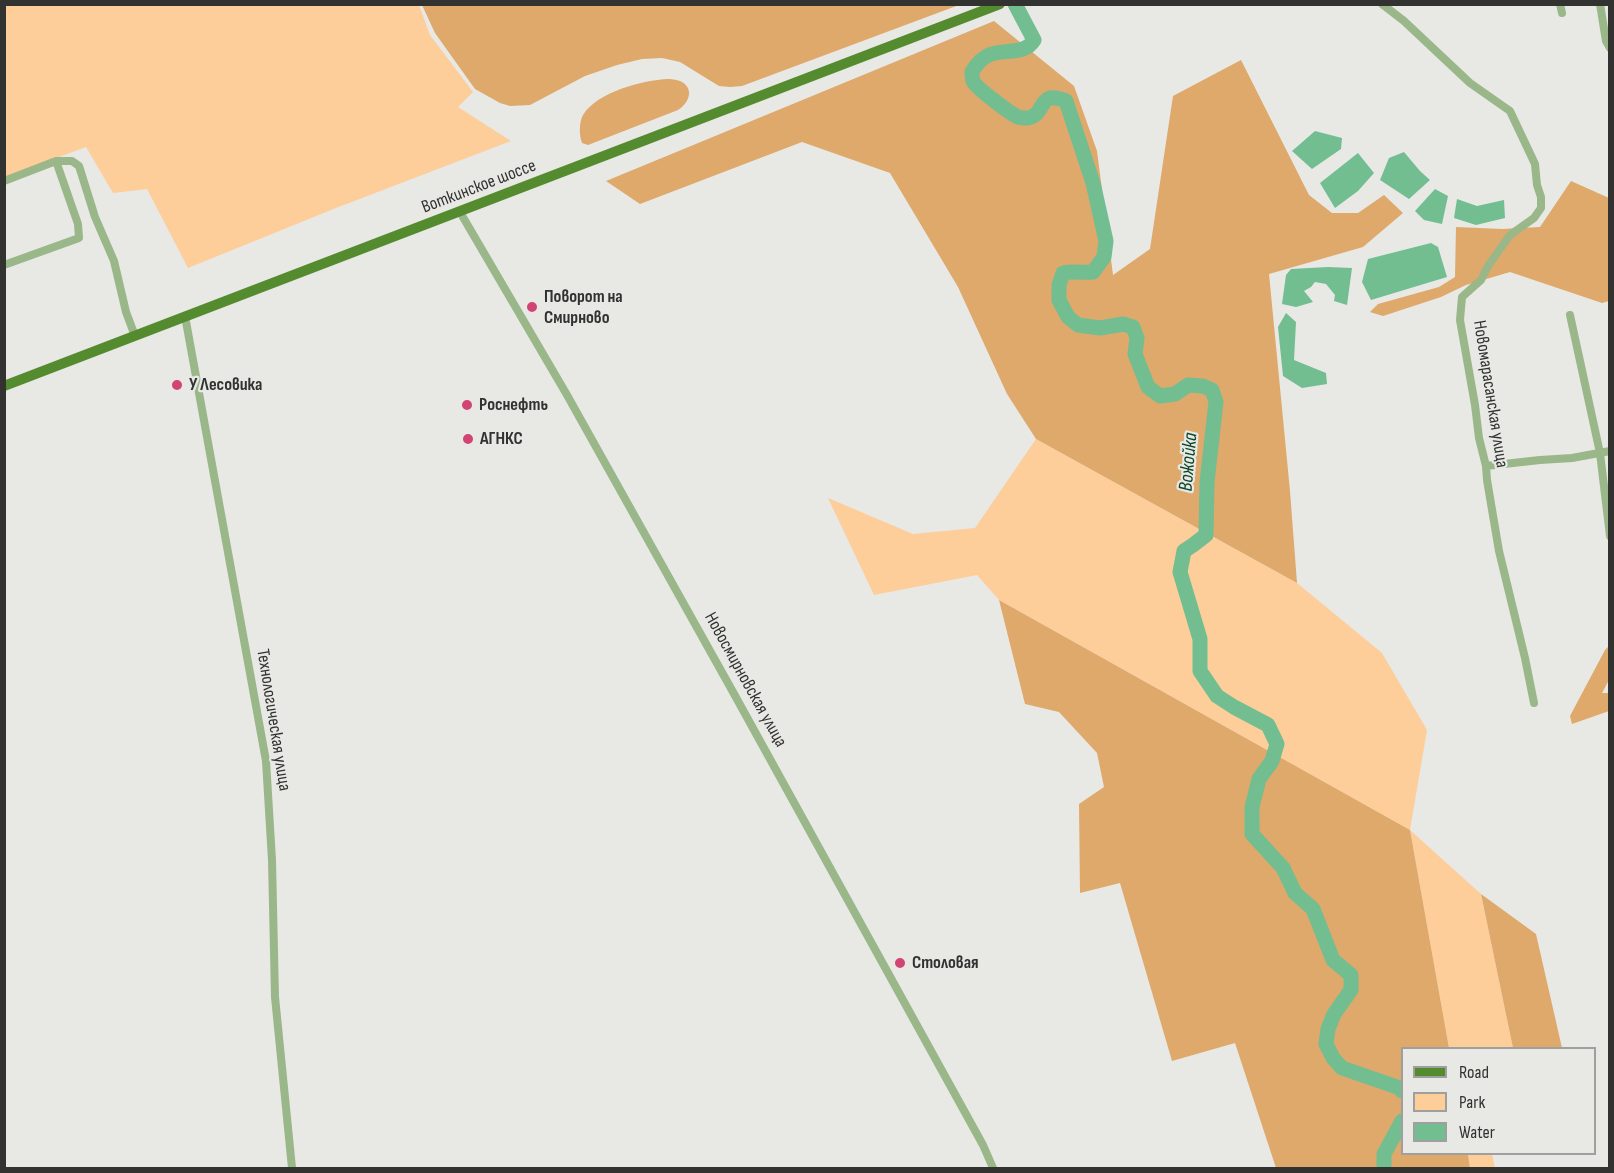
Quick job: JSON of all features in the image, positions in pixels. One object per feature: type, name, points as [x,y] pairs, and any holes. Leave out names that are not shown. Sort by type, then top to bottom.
[{"type":"main road","name":"Воткинское шоссе","points":[[4,386],[1000,4]]},
{"type":"street","name":"Новомарасанская улица","points":[[1382,4],[1404,21],[1470,83],[1510,111],[1534,164],[1541,208],[1534,218],[1510,236],[1488,266],[1481,280],[1462,297],[1460,320],[1499,551],[1534,703]]},
{"type":"street","points":[[1600,4],[1609,48]]},
{"type":"street","points":[[4,265],[79,238],[78,224],[56,161]]},
{"type":"street","points":[[4,181],[56,161],[72,161],[79,166],[95,217],[114,261],[126,312],[135,336]]},
{"type":"street","name":"Новосмирновская улица","points":[[460,212],[570,400],[739,702],[983,1145],[993,1168]]},
{"type":"street","points":[[1570,315],[1605,452],[1610,536]]},
{"type":"street","name":"Технологическая улица","points":[[185,316],[266,761],[272,860],[275,997],[292,1168]]},
{"type":"street","points":[[1486,466],[1572,458],[1605,452]]},
{"type":"green space","points":[[4,5],[419,5],[430,35],[473,92],[458,107],[511,141],[188,268],[147,189],[113,193],[86,147],[5,177]]},
{"type":"green space","points":[[1036,439],[1297,583],[1382,653],[1427,730],[1410,830],[999,600],[977,575],[874,595],[828,498],[913,534],[975,528]]},
{"type":"green space","points":[[1410,830],[1481,894],[1513,1047],[1449,1047]]},
{"type":"green space","points":[[1468,1155],[1492,1155],[1495,1168],[1470,1168]]},
{"type":"shaded area","points":[[422,5],[959,5],[742,86],[719,86],[680,62],[662,58],[642,59],[585,76],[530,105],[510,106],[475,89],[435,33]]},
{"type":"shaded area","points":[[994,21],[1074,86],[1097,151],[1113,275],[1150,249],[1173,96],[1241,60],[1309,195],[1332,213],[1358,213],[1384,195],[1403,213],[1363,247],[1269,274],[1297,583],[1036,439],[1007,394],[958,287],[890,173],[802,142],[640,204],[606,181]]},
{"type":"shaded area","points":[[668,79],[681,81],[688,89],[689,97],[678,110],[588,145],[582,143],[580,129],[583,115],[599,100],[634,85]]},
{"type":"shaded area","points":[[1571,181],[1609,198],[1609,301],[1602,303],[1510,272],[1466,285],[1441,297],[1383,316],[1370,312],[1378,304],[1439,287],[1455,277],[1456,227],[1502,229],[1540,227]]},
{"type":"shaded area","points":[[999,600],[1410,830],[1449,1047],[1401,1047],[1401,1155],[1468,1155],[1470,1168],[1276,1168],[1235,1043],[1172,1061],[1120,883],[1080,893],[1079,804],[1104,787],[1097,753],[1059,712],[1025,704]]},
{"type":"shaded area","points":[[1609,646],[1609,680],[1602,693],[1609,693],[1609,711],[1572,724],[1570,716]]},
{"type":"shaded area","points":[[1481,894],[1536,934],[1562,1047],[1513,1047]]},
{"type":"water","points":[[1315,131],[1342,138],[1341,149],[1312,169],[1292,151]]},
{"type":"water","points":[[1404,152],[1430,180],[1409,199],[1380,180],[1389,158]]},
{"type":"water","points":[[1358,153],[1374,173],[1358,191],[1335,208],[1320,183]]},
{"type":"water","points":[[1435,189],[1448,196],[1442,224],[1424,220],[1415,211]]},
{"type":"water","points":[[1457,199],[1477,206],[1504,200],[1505,218],[1476,225],[1454,218]]},
{"type":"water","points":[[1431,243],[1438,247],[1447,277],[1371,300],[1362,282],[1368,259]]},
{"type":"water","points":[[1352,268],[1347,305],[1334,301],[1335,295],[1326,284],[1315,282],[1304,291],[1313,302],[1296,307],[1282,304],[1286,275],[1291,269]]},
{"type":"water","points":[[1286,313],[1296,322],[1294,360],[1326,373],[1327,384],[1302,388],[1283,376],[1278,327]]},
{"type":"waterway","name":"Вожойка","points":[[1015,4],[1034,40],[1020,50],[986,56],[972,72],[973,80],[980,89],[1020,118],[1034,116],[1050,98],[1066,101],[1093,183],[1106,241],[1104,257],[1093,272],[1063,273],[1059,285],[1059,300],[1068,317],[1078,325],[1100,328],[1123,324],[1133,327],[1137,338],[1135,354],[1148,387],[1160,396],[1175,394],[1188,385],[1203,386],[1212,390],[1216,402],[1207,482],[1206,535],[1184,551],[1180,572],[1200,639],[1200,671],[1217,696],[1268,725],[1277,744],[1272,761],[1259,779],[1252,807],[1252,834],[1283,868],[1295,893],[1313,909],[1333,960],[1351,975],[1351,990],[1334,1014],[1328,1029],[1326,1044],[1333,1058],[1342,1068],[1401,1090]]},
{"type":"waterway","name":"Вожойка","points":[[1384,1168],[1384,1154],[1401,1123]]},
{"type":"place","name":"Поворот на Смирново","points":[[532,307]]},
{"type":"place","name":"У Лесовика","points":[[177,385]]},
{"type":"place","name":"Роснефть","points":[[467,405]]},
{"type":"place","name":"АГНКС","points":[[468,439]]},
{"type":"place","name":"Столовая","points":[[900,963]]}]
